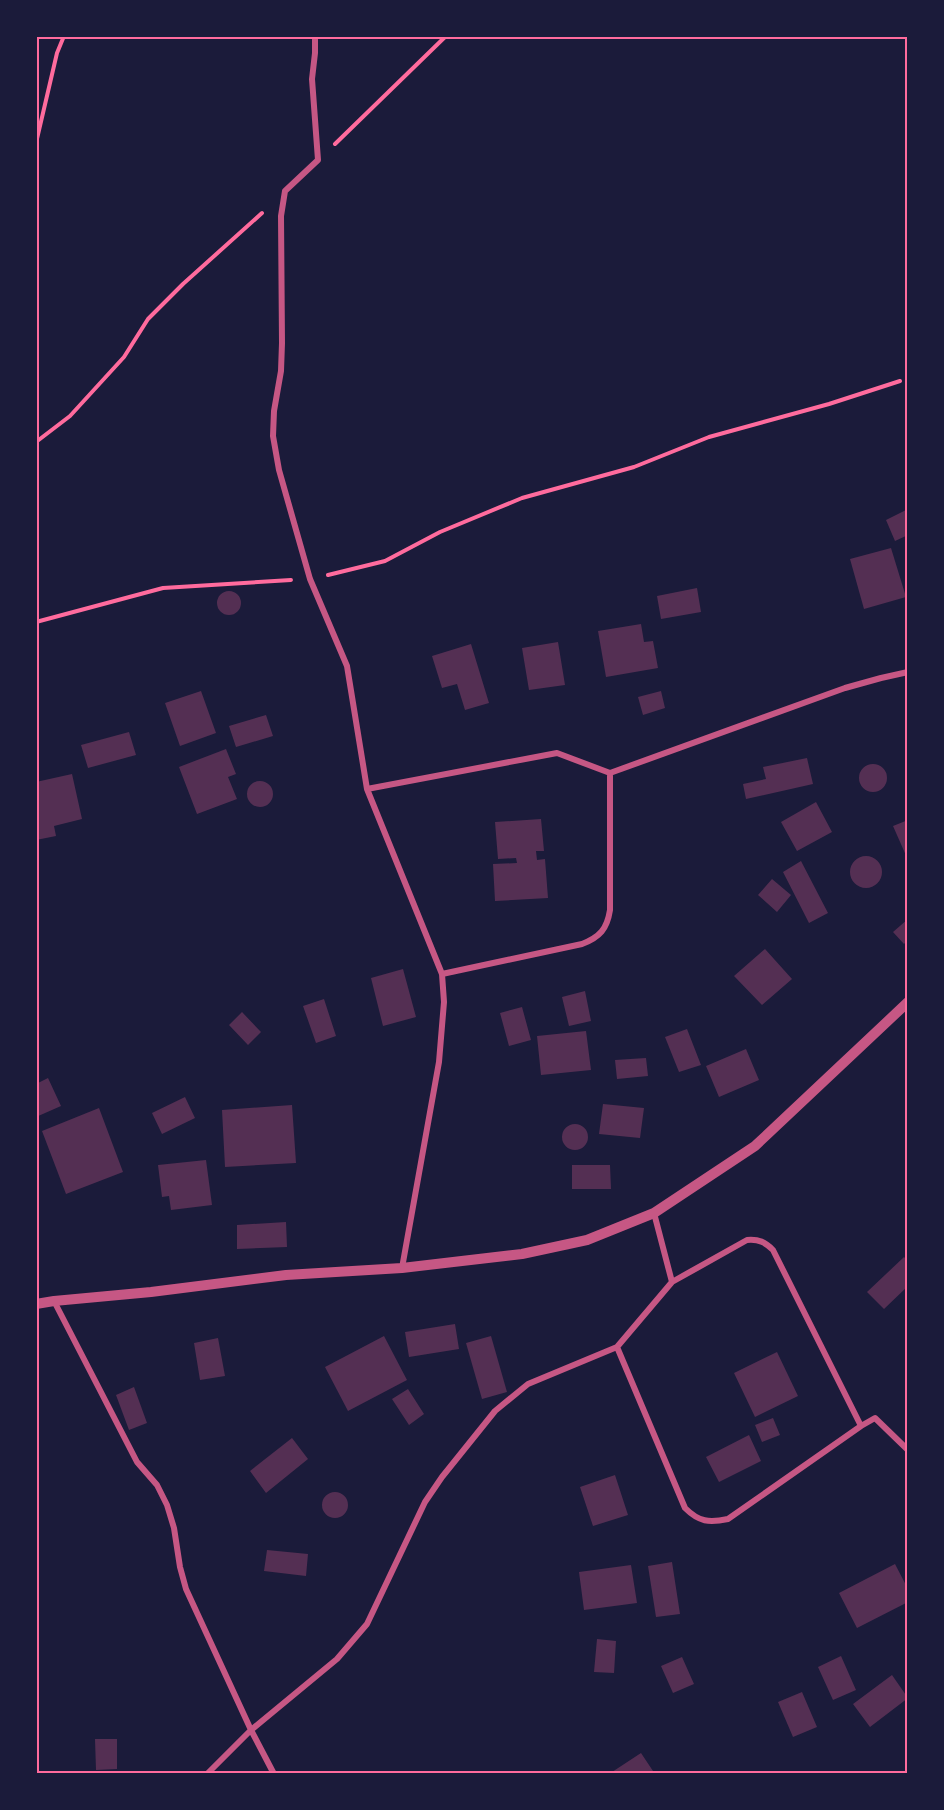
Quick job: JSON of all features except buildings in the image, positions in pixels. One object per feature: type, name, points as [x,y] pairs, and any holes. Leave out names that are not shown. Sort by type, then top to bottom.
[{"type":"street","points":[[315,36],[312,79],[318,160],[285,191],[282,216],[281,371],[274,411],[273,436],[279,470],[310,579],[346,666],[367,789],[442,974],[444,1002],[440,1062],[402,1268]]},
{"type":"street","points":[[367,789],[557,753],[610,773],[845,688],[908,672]]},
{"type":"street","points":[[442,974],[582,944],[603,932],[610,910],[610,773]]},
{"type":"street","points":[[36,1304],[286,1275],[402,1268],[522,1254],[587,1240],[654,1213],[755,1146],[908,1002]]},
{"type":"street","points":[[654,1213],[672,1282]]},
{"type":"street","points":[[207,1774],[251,1730],[337,1659],[367,1624],[425,1502],[495,1411],[528,1384],[617,1347],[672,1282],[747,1240],[765,1242],[773,1250],[861,1426]]},
{"type":"street","points":[[54,1301],[137,1462],[157,1485],[168,1505],[186,1589],[251,1730],[274,1774]]},
{"type":"street","points":[[617,1347],[685,1508],[695,1518],[712,1522],[728,1519],[875,1418],[908,1450]]},
{"type":"path","points":[[36,143],[57,52],[64,36]]},
{"type":"path","points":[[318,160],[446,36]]},
{"type":"path","points":[[36,442],[70,416],[124,357],[148,319],[267,208]]},
{"type":"path","points":[[36,622],[164,588],[310,579],[385,561],[440,532],[522,498],[634,467],[709,437],[829,404],[900,381]]}]
